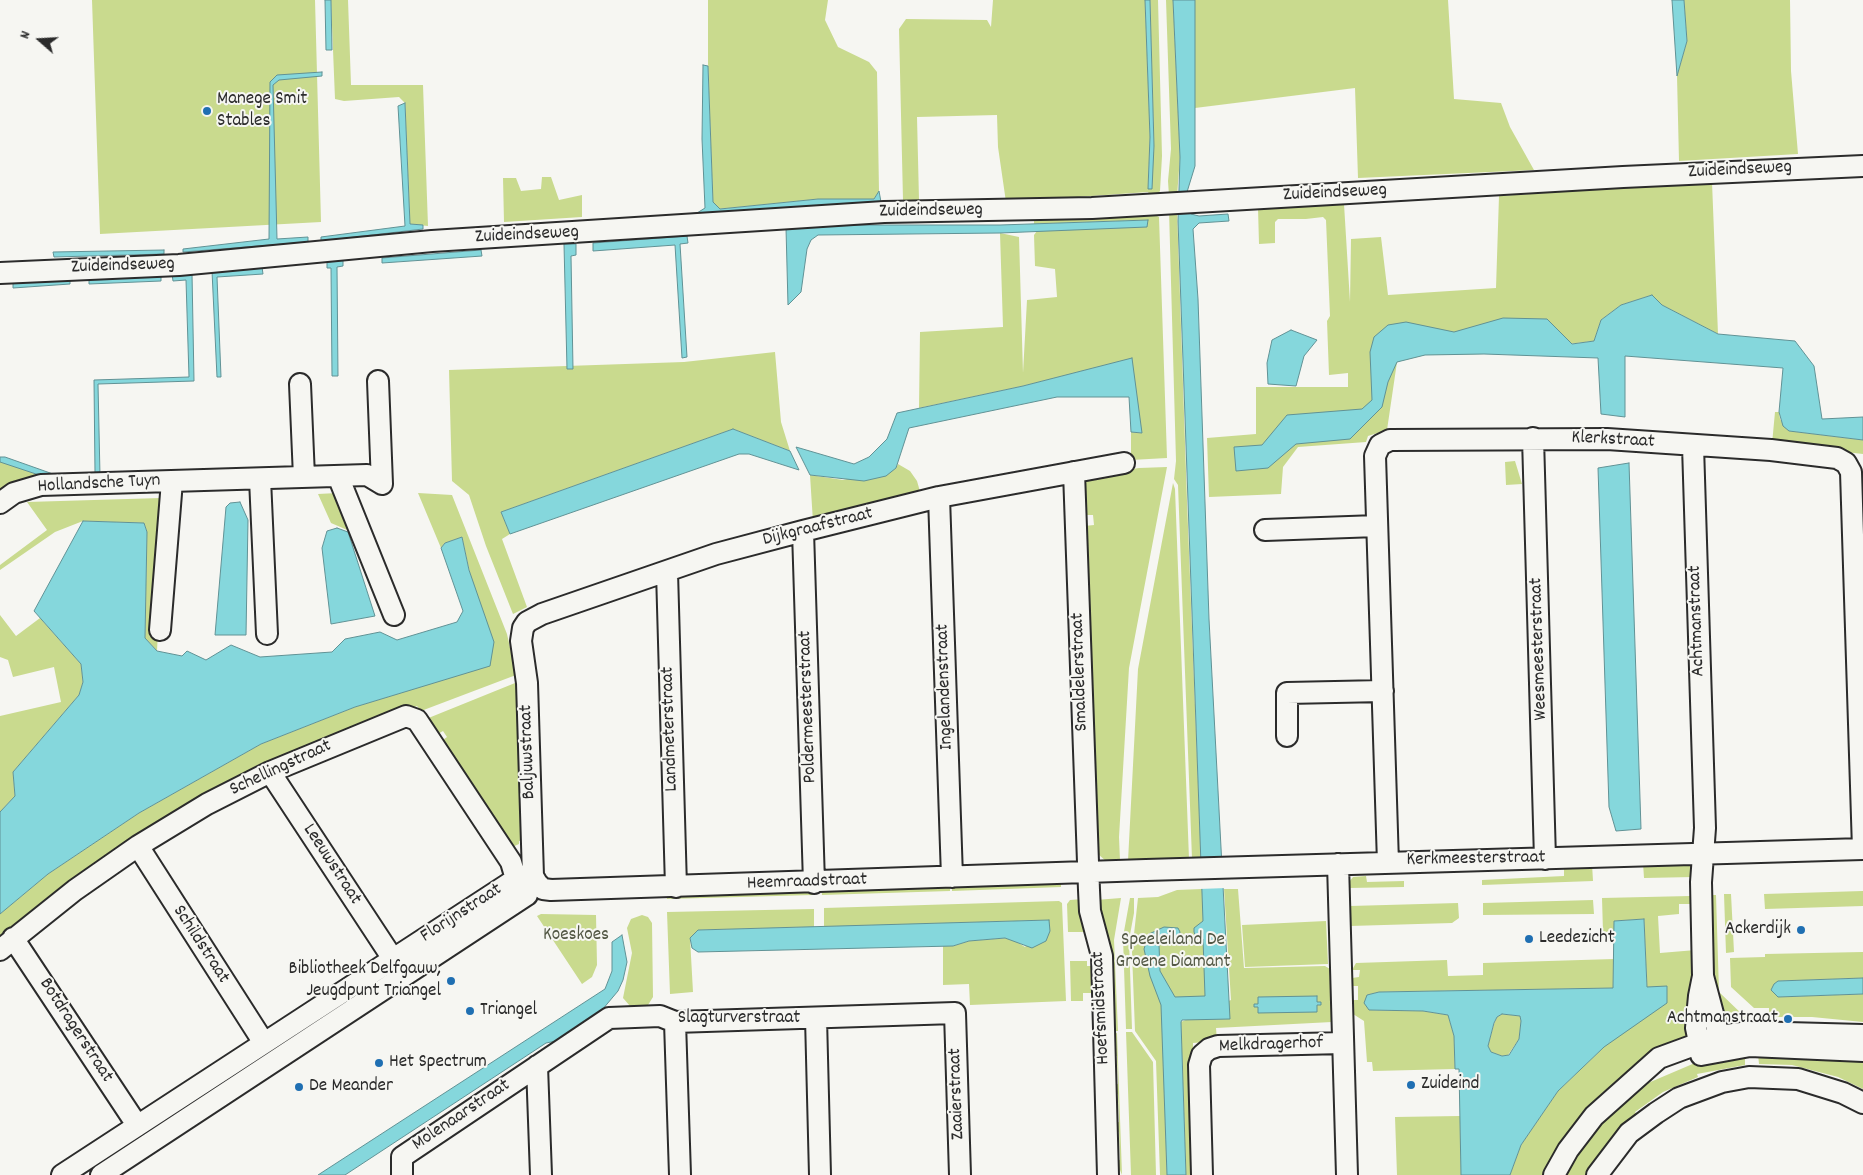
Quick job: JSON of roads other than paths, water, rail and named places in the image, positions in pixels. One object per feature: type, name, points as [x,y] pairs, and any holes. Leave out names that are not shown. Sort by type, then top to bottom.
[{"type":"street","name":"Zuideindseweg","points":[[0,273],[179,265],[432,241],[602,232],[884,212],[1028,211],[1863,166]]},
{"type":"street","name":"Hollandsche Tuyn","points":[[0,503],[20,491],[41,485],[368,475],[382,484],[378,381]]},
{"type":"street","points":[[300,384],[304,477]]},
{"type":"street","name":"Weesmeesterstraat","points":[[1533,438],[1546,859]]},
{"type":"street","name":"Klerkstraat","points":[[1377,526],[1375,456],[1380,445],[1390,440],[1600,439],[1780,452],[1837,458],[1846,463],[1850,472],[1851,482],[1863,849]]},
{"type":"street","name":"Achtmanstraat","points":[[1693,446],[1705,828],[1701,882],[1703,976],[1710,1043]]},
{"type":"street","name":"Dijkgraafstraat","points":[[523,628],[528,622],[542,614],[716,554],[803,530],[939,497],[1124,464]]},
{"type":"street","name":"Smaldelerstraat","points":[[1074,472],[1089,872]]},
{"type":"street","points":[[338,476],[394,615]]},
{"type":"street","points":[[260,479],[267,634]]},
{"type":"street","name":"Hollandsche Tuyn","points":[[160,630],[172,482]]},
{"type":"street","name":"Ingelandenstraat","points":[[939,497],[952,877]]},
{"type":"street","points":[[1265,530],[1377,526],[1388,863]]},
{"type":"street","name":"Poldermeesterstraat","points":[[803,530],[814,882]]},
{"type":"street","name":"Landmeterstraat","points":[[666,572],[676,887]]},
{"type":"street","name":"Baljuwstraat","points":[[523,628],[522,641],[527,683],[525,877]]},
{"type":"street","points":[[1286,736],[1287,693],[1383,691]]},
{"type":"street","name":"Schellingstraat","points":[[7,944],[138,846],[270,772],[398,718],[411,717],[417,720],[506,854],[525,877]]},
{"type":"street","name":"Leeuwstraat","points":[[270,772],[393,959]]},
{"type":"street","name":"Schildstraat","points":[[138,846],[264,1044]]},
{"type":"street","name":"Kerkmeesterstraat","points":[[1089,872],[1863,849]]},
{"type":"street","name":"Melkdragerhof","points":[[1338,864],[1347,1175]]},
{"type":"street","name":"Heemraadstraat","points":[[525,877],[544,889],[551,890],[1089,872]]},
{"type":"street","name":"Hoefsmidstraat","points":[[1089,872],[1090,911],[1102,956],[1108,1175]]},
{"type":"street","name":"Florijnstraat","points":[[62,1175],[393,959],[525,877],[527,895],[101,1175]]},
{"type":"street","name":"Botdragerstraat","points":[[7,944],[137,1125]]},
{"type":"street","points":[[330,1000],[341,1018]]},
{"type":"street","name":"Slagturverstraat","points":[[538,1066],[609,1018],[660,1016],[675,1022],[956,1013]]},
{"type":"street","name":"Zaaierstraat","points":[[956,1013],[960,1175]]},
{"type":"street","points":[[816,1018],[820,1175]]},
{"type":"street","points":[[675,1022],[680,1175]]},
{"type":"street","points":[[1554,1175],[1568,1150],[1594,1116],[1623,1088],[1638,1077],[1710,1043],[1758,1032],[1863,1035]]},
{"type":"street","name":"Melkdragerhof","points":[[1202,1175],[1199,1065],[1202,1055],[1209,1049],[1218,1046],[1343,1043]]},
{"type":"street","points":[[1710,1043],[1863,1051]]},
{"type":"street","points":[[538,1066],[541,1175]]},
{"type":"street","name":"Molenaarstraat","points":[[402,1175],[402,1157],[538,1066]]},
{"type":"street","points":[[1597,1175],[1629,1133],[1649,1118],[1679,1098],[1722,1082],[1749,1077],[1798,1079],[1843,1093],[1863,1103]]},
{"type":"street","points":[[201,1084],[212,1102]]},
{"type":"water","points":[[325,0],[331,0],[332,50],[326,50]]},
{"type":"water","points":[[1145,0],[1150,0],[1154,146],[1152,189],[1148,189],[1150,137]]},
{"type":"water","points":[[1173,0],[1195,0],[1195,166],[1187,192],[1187,209],[1190,209],[1191,214],[1199,216],[1228,214],[1229,221],[1199,223],[1193,229],[1198,299],[1209,619],[1230,1019],[1182,1020],[1181,1022],[1186,1175],[1167,1175],[1161,1005],[1150,976],[1144,949],[1149,934],[1164,927],[1178,928],[1179,936],[1159,945],[1160,971],[1175,997],[1205,996],[1203,939],[1195,935],[1194,932],[1194,928],[1203,921],[1178,221],[1180,157]]},
{"type":"water","points":[[1672,0],[1684,0],[1687,41],[1677,76]]},
{"type":"water","points":[[703,65],[708,66],[713,202],[720,209],[818,199],[874,199],[879,191],[881,202],[605,221],[697,213],[705,208],[702,139]]},
{"type":"water","points":[[322,72],[322,76],[279,80],[273,85],[277,239],[308,237],[308,242],[183,252],[183,249],[269,239],[270,82],[277,75]]},
{"type":"water","points":[[405,103],[410,224],[423,225],[423,229],[321,241],[321,237],[405,226],[398,106]]},
{"type":"water","points":[[1148,220],[1147,227],[1000,233],[818,235],[811,240],[807,249],[801,292],[788,305],[786,228],[822,225],[1000,225]]},
{"type":"water","points":[[687,236],[688,243],[680,244],[687,357],[682,358],[675,245],[593,251],[593,243]]},
{"type":"water","points":[[564,244],[576,244],[576,255],[571,256],[573,369],[567,369]]},
{"type":"water","points":[[164,250],[164,254],[54,257],[53,252]]},
{"type":"water","points":[[481,250],[482,256],[382,263],[382,258]]},
{"type":"water","points":[[343,260],[343,266],[337,267],[338,376],[332,376],[331,268],[327,268],[327,262]]},
{"type":"water","points":[[262,267],[263,274],[217,277],[221,377],[217,377],[212,271]]},
{"type":"water","points":[[161,273],[161,281],[89,284],[89,275]]},
{"type":"water","points":[[192,273],[194,381],[98,384],[100,476],[48,478],[0,462],[0,457],[5,457],[53,474],[95,473],[94,380],[189,377],[186,280],[173,281],[172,274]]},
{"type":"water","points":[[70,276],[70,284],[13,288],[13,280]]},
{"type":"water","points":[[1652,295],[1662,305],[1718,334],[1795,341],[1814,366],[1822,419],[1863,417],[1863,440],[1789,431],[1783,426],[1779,412],[1783,368],[1625,356],[1625,417],[1601,414],[1598,358],[1484,354],[1425,355],[1397,362],[1388,382],[1382,407],[1350,439],[1296,444],[1268,468],[1236,471],[1234,447],[1262,445],[1287,415],[1362,409],[1372,400],[1370,352],[1374,337],[1388,325],[1406,322],[1454,332],[1503,318],[1547,319],[1572,344],[1594,341],[1601,320],[1621,305]]},
{"type":"water","points":[[1291,330],[1317,340],[1304,356],[1296,386],[1268,384],[1267,363],[1272,340]]},
{"type":"water","points":[[1132,358],[1142,433],[1131,432],[1129,397],[1057,397],[909,428],[896,468],[886,476],[864,481],[810,475],[796,447],[854,464],[869,457],[887,439],[897,413],[1023,386]]},
{"type":"water","points":[[733,429],[790,451],[799,470],[749,454],[739,454],[510,534],[501,512]]},
{"type":"water","points":[[1629,463],[1641,829],[1616,831],[1609,807],[1598,468]]},
{"type":"water","points":[[240,502],[248,520],[246,635],[215,635],[226,507],[230,503]]},
{"type":"water","points":[[83,521],[144,523],[147,532],[145,638],[157,651],[182,656],[187,651],[206,660],[231,645],[260,657],[332,652],[345,639],[380,632],[397,640],[457,622],[463,611],[441,548],[445,543],[462,537],[469,570],[494,642],[490,666],[355,707],[261,744],[139,813],[48,874],[0,914],[0,812],[15,796],[13,772],[79,695],[83,682],[81,664],[34,611]]},
{"type":"water","points":[[337,528],[348,532],[375,616],[331,624],[322,548],[327,531]]},
{"type":"water","points":[[1644,919],[1647,987],[1667,986],[1667,1003],[1604,1047],[1558,1091],[1521,1145],[1510,1175],[1461,1175],[1459,1069],[1455,1069],[1454,1036],[1448,1015],[1423,1011],[1369,1010],[1364,1003],[1367,995],[1379,992],[1613,988],[1614,921]],"holes":[[[1502,1014],[1520,1016],[1519,1039],[1509,1055],[1502,1056],[1491,1052],[1488,1046],[1497,1017]]]},
{"type":"water","points":[[1049,920],[1050,931],[1046,941],[1032,948],[1005,938],[969,941],[953,946],[698,952],[692,948],[690,938],[698,930]]},
{"type":"water","points":[[622,935],[627,962],[623,980],[618,991],[602,1010],[556,1041],[546,1043],[345,1175],[318,1175],[605,989],[612,971],[612,942]]},
{"type":"water","points":[[1863,978],[1863,994],[1778,997],[1771,990],[1778,981]]},
{"type":"water","points":[[1317,996],[1317,1002],[1321,1002],[1321,1005],[1317,1005],[1317,1012],[1258,1013],[1258,1007],[1254,1007],[1254,1004],[1258,1004],[1258,997]]},
{"type":"place","name":"Manege Smit Stables","points":[[207,111]]},
{"type":"place","name":"Ackerdijk","points":[[1801,930]]},
{"type":"place","name":"Leedezicht","points":[[1529,939]]},
{"type":"place","name":"Bibliotheek Delfgauw, Jeugdpunt Triangel","points":[[451,981]]},
{"type":"place","name":"Triangel","points":[[470,1011]]},
{"type":"place","name":"Achtmanstraat","points":[[1788,1019]]},
{"type":"place","name":"Het Spectrum","points":[[379,1063]]},
{"type":"place","name":"Zuideind","points":[[1411,1085]]},
{"type":"place","name":"De Meander","points":[[299,1087]]},
{"type":"park label","name":"Koeskoes","points":[[576,936]]},
{"type":"park label","name":"Speeleiland De Groene Diamant","points":[[1173,952]]}]
